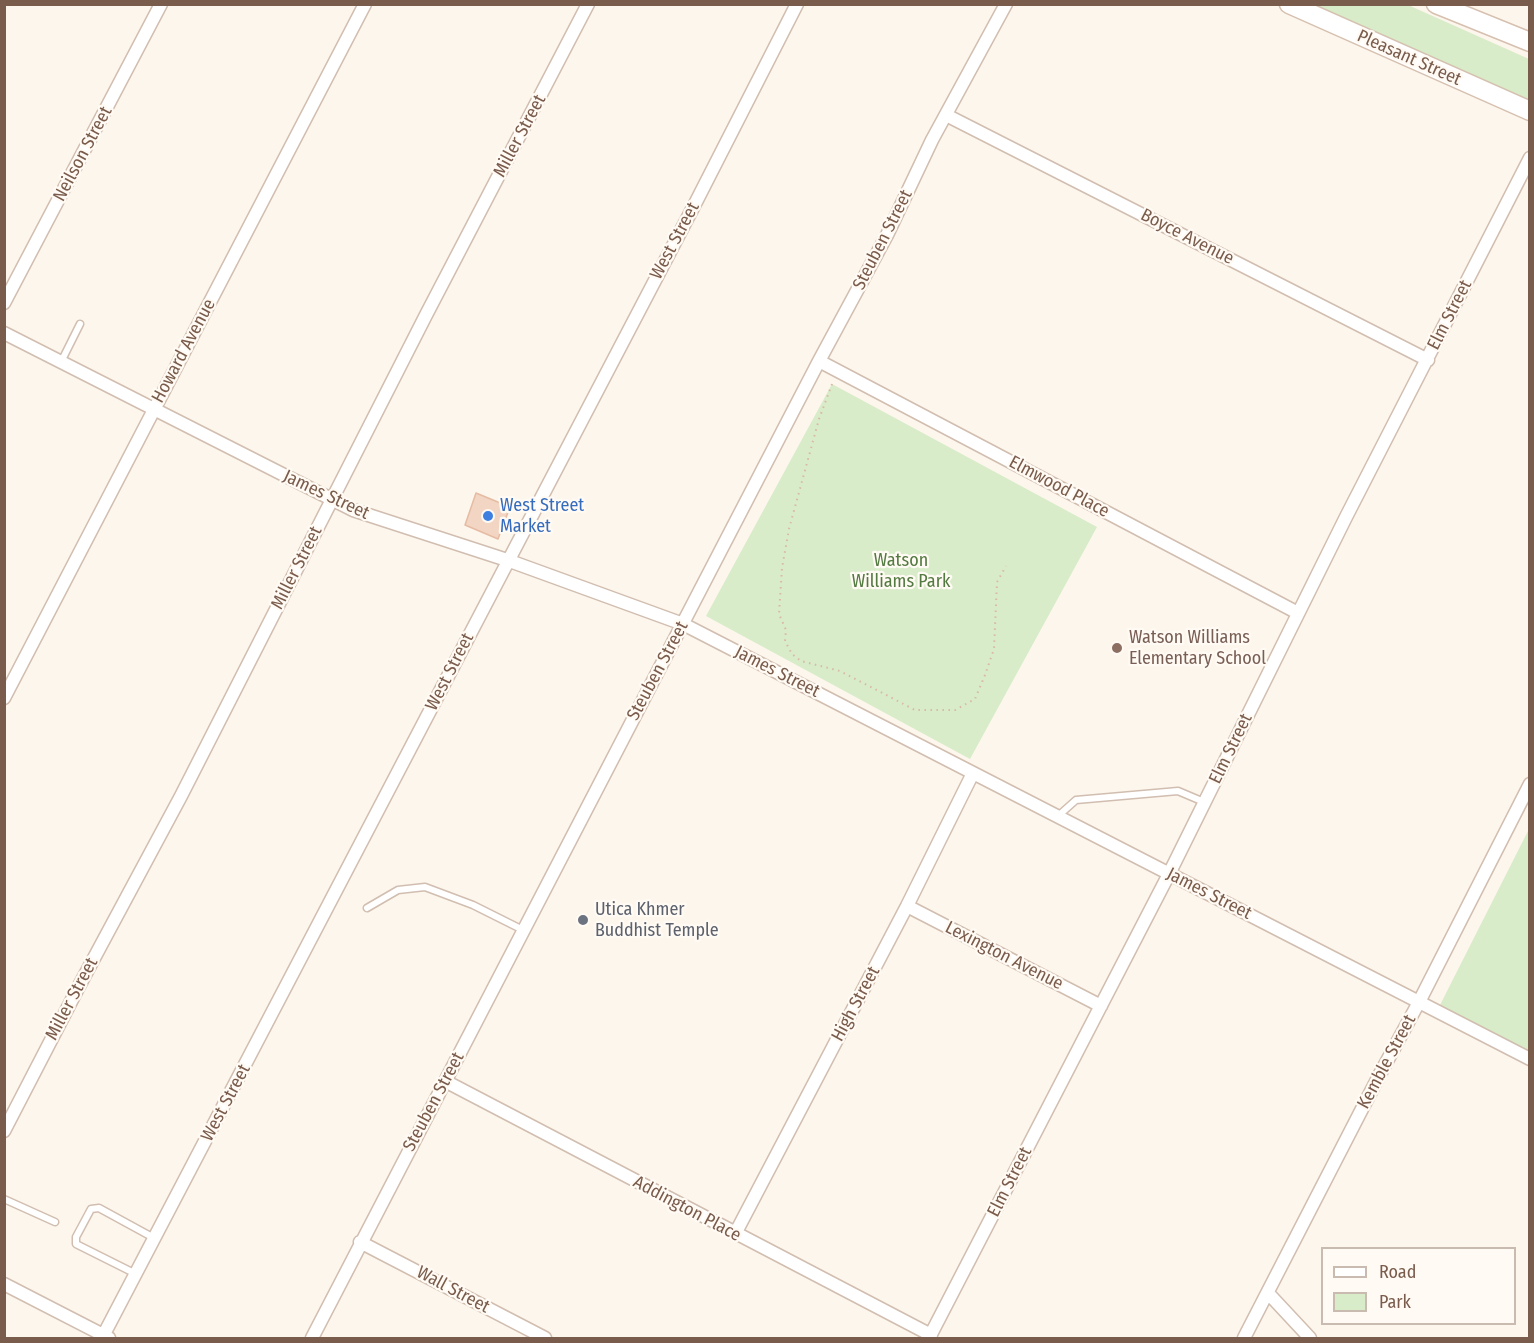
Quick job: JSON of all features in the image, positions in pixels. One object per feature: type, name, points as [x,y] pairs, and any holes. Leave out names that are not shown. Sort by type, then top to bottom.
[{"type":"street","name":"Neilson Street","points":[[4,303],[161,4]]},
{"type":"street","name":"Howard Avenue","points":[[4,698],[365,4]]},
{"type":"street","name":"Miller Street","points":[[4,1131],[181,796],[588,4]]},
{"type":"street","name":"West Street","points":[[105,1338],[154,1238],[697,200],[797,4]]},
{"type":"street","name":"Steuben Street","points":[[312,1338],[819,360],[887,235],[946,115],[1006,4]]},
{"type":"street","name":"Pleasant Street","points":[[1289,4],[1530,111]]},
{"type":"street","points":[[1436,4],[1530,42]]},
{"type":"street","name":"Boyce Avenue","points":[[946,115],[1428,360]]},
{"type":"street","name":"Elm Street","points":[[930,1336],[1169,874],[1298,613],[1530,158]]},
{"type":"street","name":"James Street","points":[[4,333],[352,510],[507,561],[683,624],[1530,1059]]},
{"type":"street","name":"Elmwood Place","points":[[819,360],[1298,613]]},
{"type":"street","name":"High Street","points":[[735,1234],[907,906],[973,773]]},
{"type":"street","name":"Kemble Street","points":[[1244,1338],[1530,784]]},
{"type":"street","name":"Lexington Avenue","points":[[907,906],[1101,1006]]},
{"type":"street","name":"Addington Place","points":[[445,1081],[930,1336]]},
{"type":"street","name":"Wall Street","points":[[360,1242],[545,1338]]},
{"type":"street","points":[[4,1284],[105,1338]]},
{"type":"street","points":[[1268,1293],[1310,1338]]},
{"type":"lane","points":[[62,362],[80,324]]},
{"type":"lane","points":[[1058,817],[1076,800],[1178,791],[1204,802]]},
{"type":"lane","points":[[367,908],[398,890],[425,887],[472,905],[523,930]]},
{"type":"lane","points":[[4,1199],[55,1222]]},
{"type":"lane","points":[[136,1274],[76,1245],[76,1237],[91,1209],[99,1208],[154,1238]]},
{"type":"path","points":[[832,384],[819,419],[789,528],[782,568],[779,614],[786,630],[785,641],[792,654],[801,661],[840,671],[915,710],[955,710],[975,699],[985,675],[994,649],[997,582],[1006,566]]},
{"type":"green space","points":[[1304,5],[1408,5],[1529,59],[1529,104]]},
{"type":"green space","name":"Watson Williams Park","points":[[832,384],[1097,527],[970,759],[706,616]]},
{"type":"green space","points":[[1529,829],[1529,1053],[1439,1007]]},
{"type":"building","name":"West Street Market","points":[[476,493],[510,507],[498,539],[465,525]]},
{"type":"place","name":"West Street Market","points":[[488,516]]},
{"type":"place","name":"Watson Williams Elementary School","points":[[1117,648]]},
{"type":"place","name":"Utica Khmer Buddhist Temple","points":[[583,920]]}]
